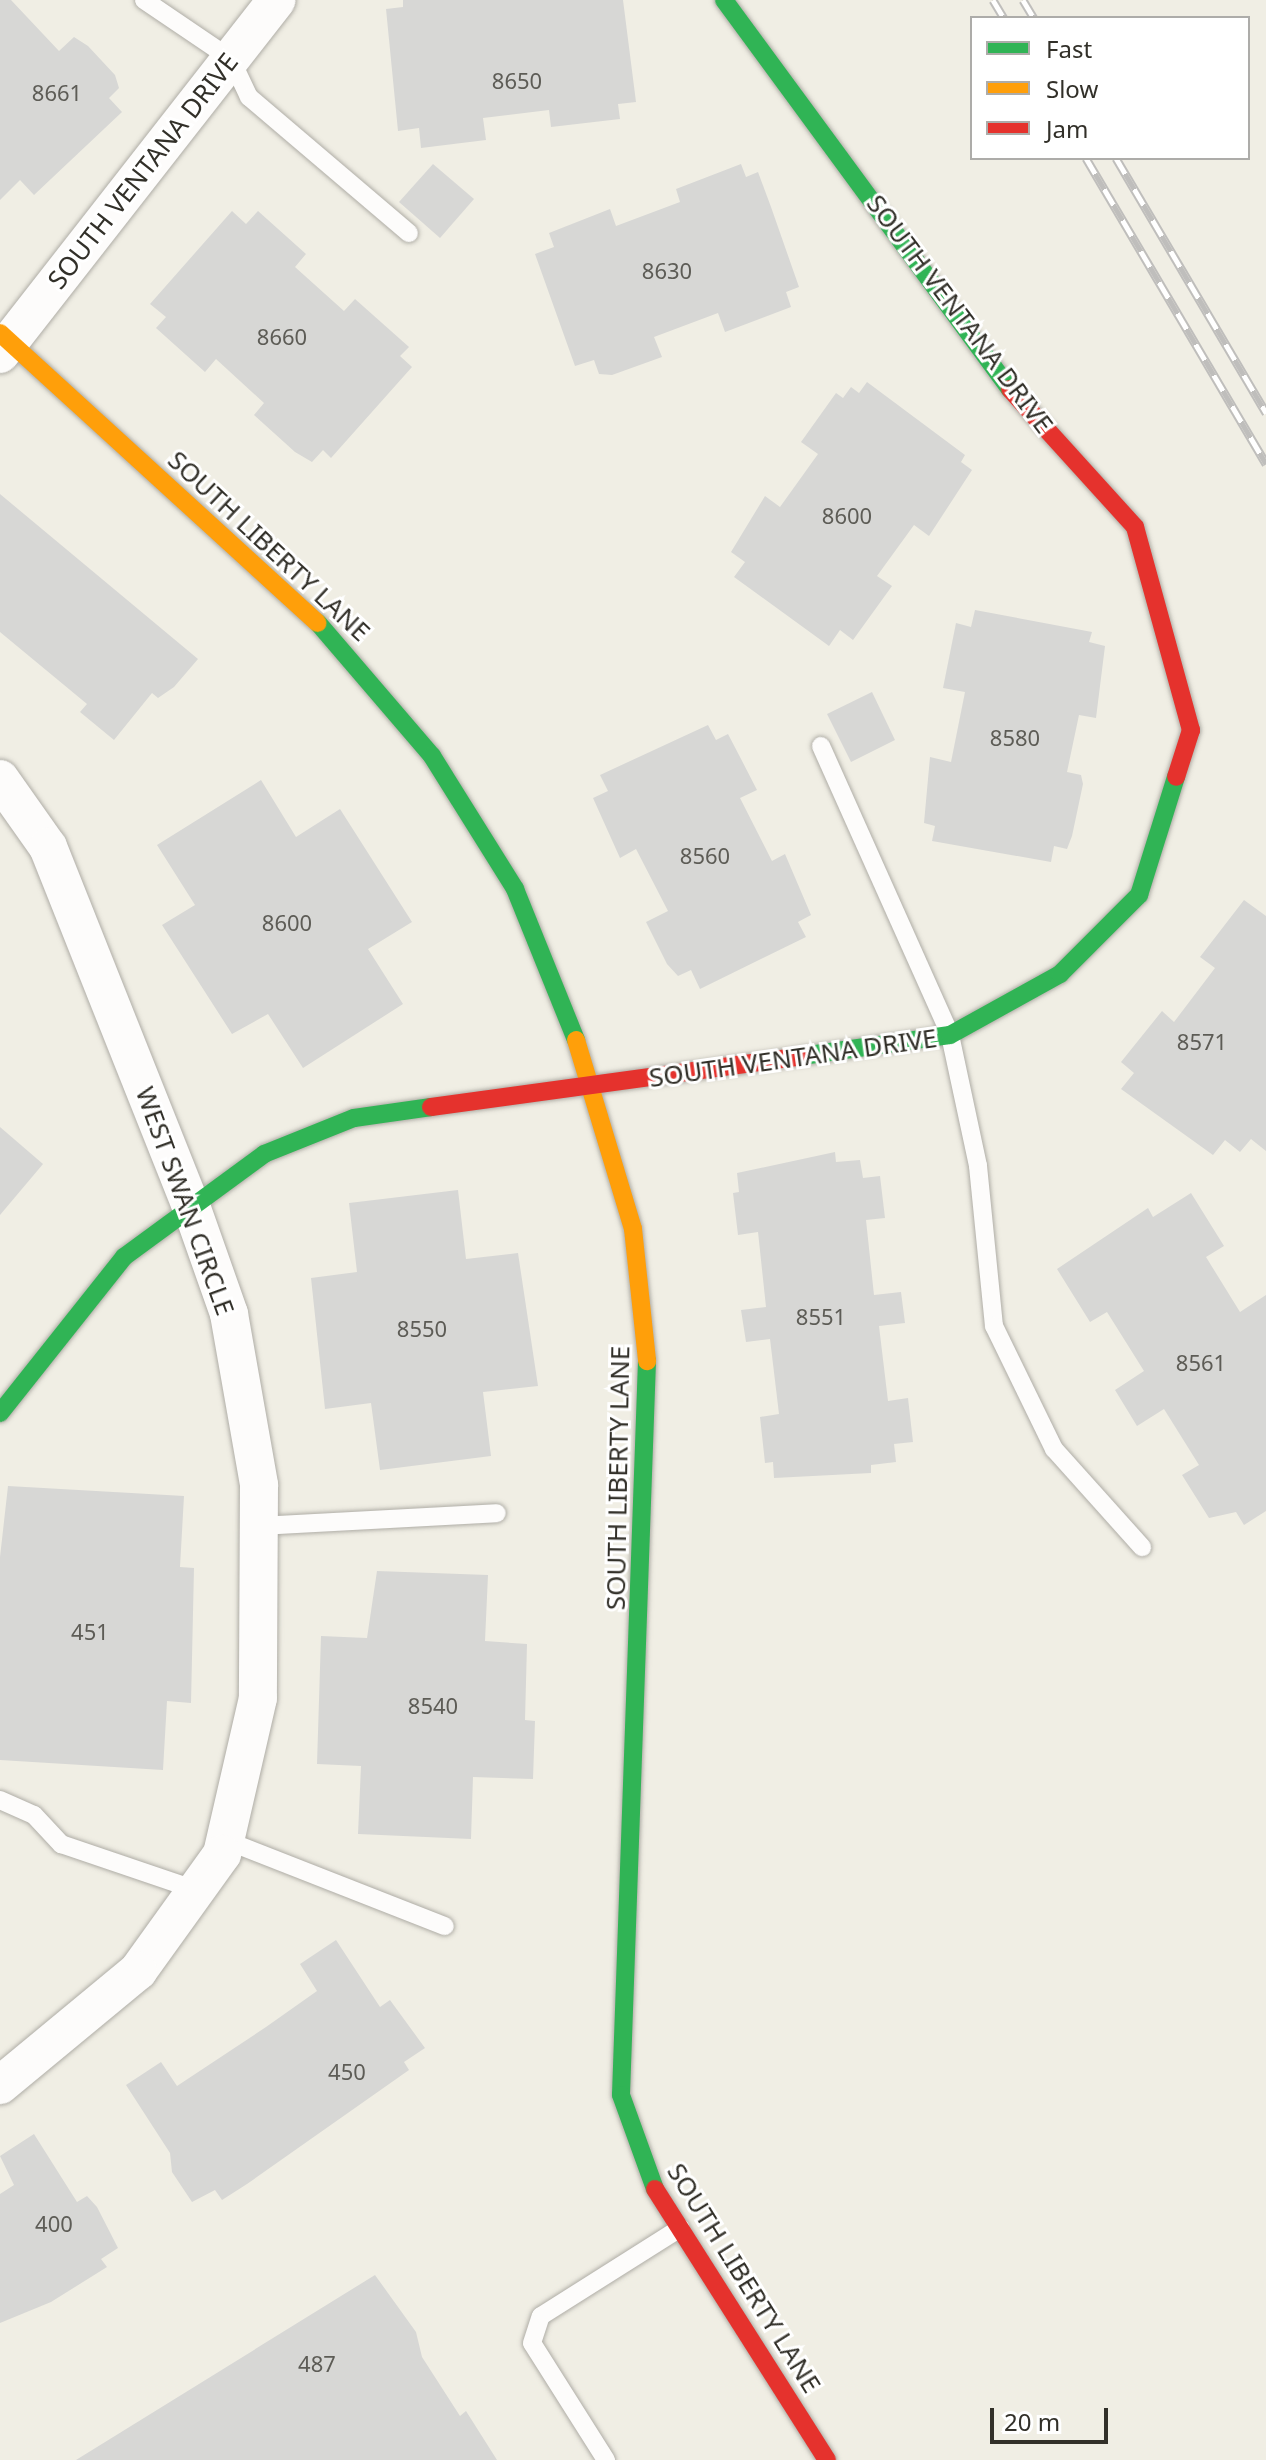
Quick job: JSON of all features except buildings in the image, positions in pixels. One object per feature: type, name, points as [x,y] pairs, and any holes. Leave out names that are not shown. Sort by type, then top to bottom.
[{"type":"street","name":"SOUTH VENTANA DRIVE","points":[[3,343],[277,0]]},
{"type":"street","name":"SOUTH VENTANA DRIVE","points":[[0,1413],[124,1257],[190,1203],[264,1154],[354,1118],[950,1035],[1060,974],[1139,895],[1191,730],[1135,527],[1019,401],[724,0]]},
{"type":"street","name":"SOUTH LIBERTY LANE","points":[[3,343],[345,647],[432,756],[515,889],[594,1086],[633,1229],[650,1384],[621,2095],[646,2174],[827,2460]]},
{"type":"street","name":"WEST SWAN CIRCLE","points":[[0,779],[48,847],[190,1203],[229,1314],[259,1485],[258,1698],[225,1840],[196,1890],[138,1971],[0,2085]]},
{"type":"lane","points":[[144,0],[231,59],[249,97],[409,233]]},
{"type":"lane","points":[[821,746],[950,1035],[978,1166],[994,1326],[1054,1449],[1142,1547]]},
{"type":"lane","points":[[259,1526],[497,1513]]},
{"type":"lane","points":[[0,1800],[34,1815],[61,1844],[196,1890]]},
{"type":"lane","points":[[225,1840],[445,1926]]},
{"type":"lane","points":[[606,2460],[532,2343],[541,2316],[680,2228]]},
{"type":"railway","points":[[993,0],[1003,16]]},
{"type":"railway","points":[[1023,0],[1033,16]]},
{"type":"railway","points":[[1087,160],[1266,464]]},
{"type":"railway","points":[[1117,160],[1266,413]]},
{"type":"traffic: fast","points":[[724,0],[1010,389]]},
{"type":"traffic: fast","points":[[318,623],[432,756],[515,889],[576,1040]]},
{"type":"traffic: fast","points":[[802,1056],[950,1035],[1060,974],[1139,895],[1176,777]]},
{"type":"traffic: fast","points":[[0,1413],[124,1257],[264,1154],[354,1118],[431,1107]]},
{"type":"traffic: fast","points":[[647,1361],[621,2095],[655,2189]]},
{"type":"traffic: slow","points":[[0,333],[318,623]]},
{"type":"traffic: slow","points":[[576,1040],[633,1229],[647,1361]]},
{"type":"traffic: jam","points":[[1010,389],[1135,527],[1191,730],[1176,777]]},
{"type":"traffic: jam","points":[[431,1107],[802,1056]]},
{"type":"traffic: jam","points":[[655,2189],[827,2460]]}]
